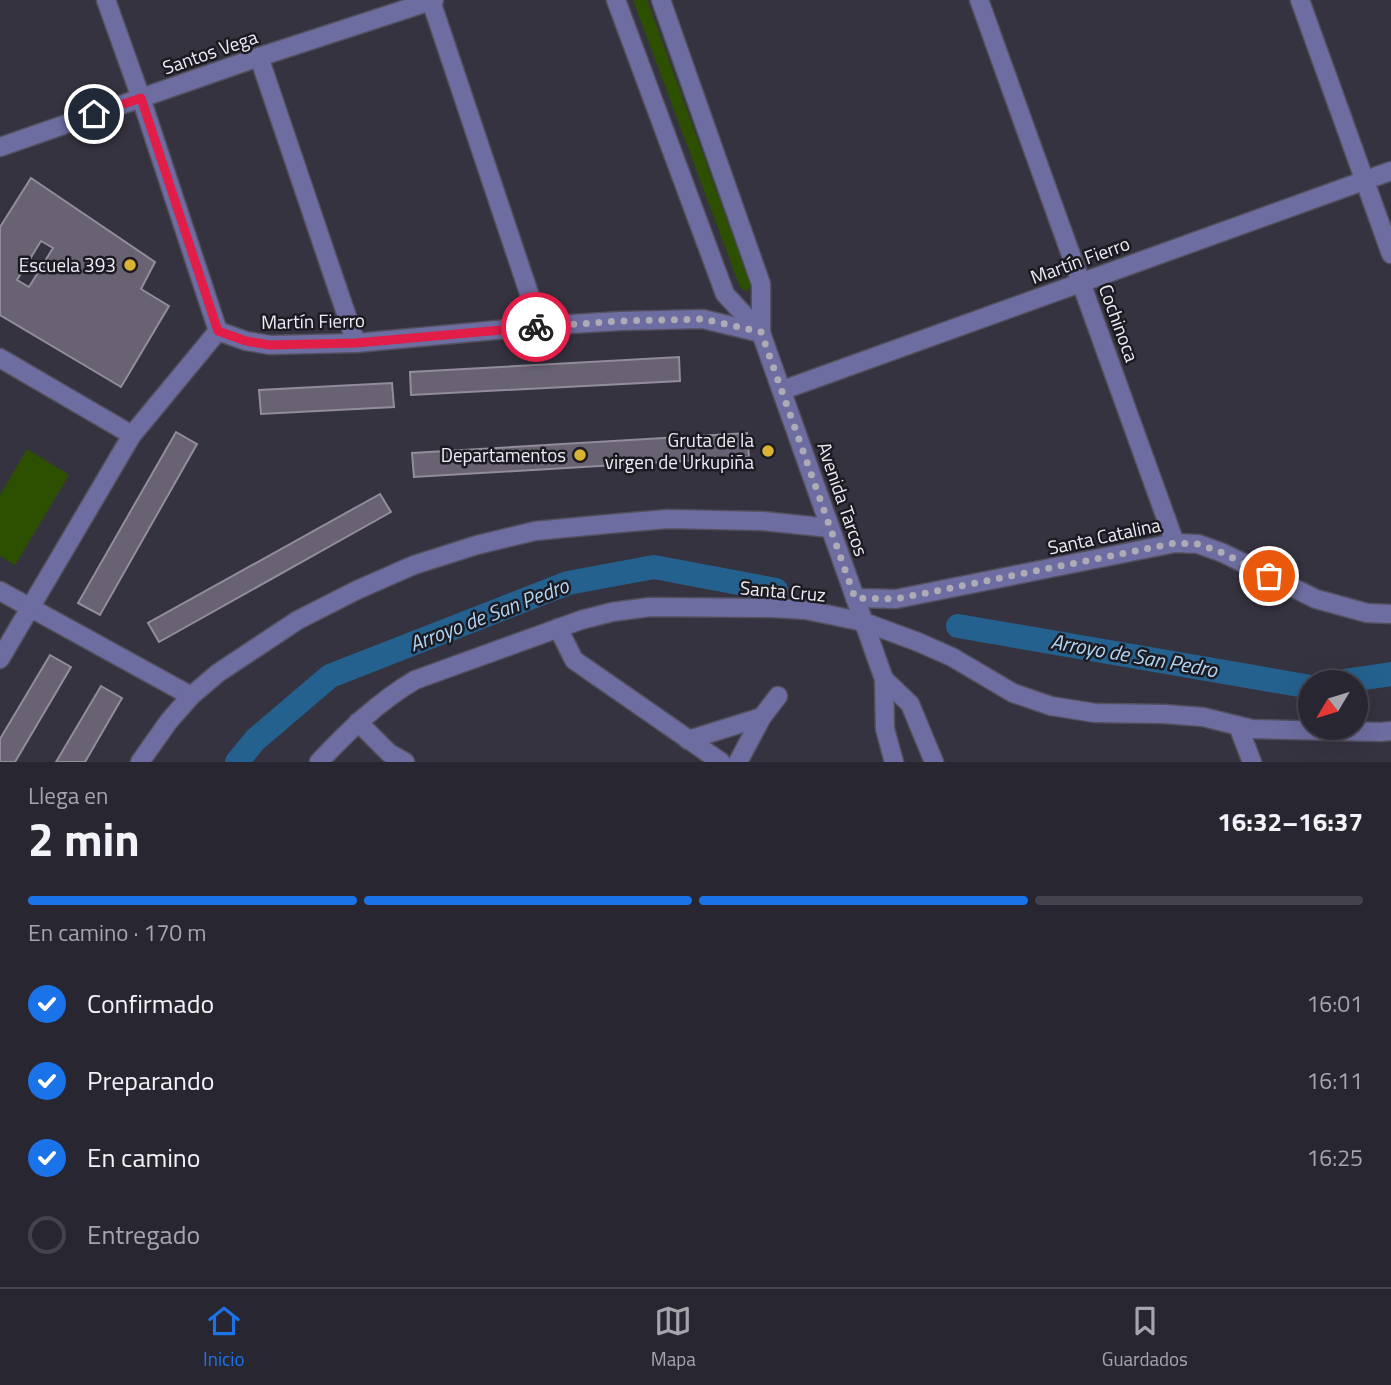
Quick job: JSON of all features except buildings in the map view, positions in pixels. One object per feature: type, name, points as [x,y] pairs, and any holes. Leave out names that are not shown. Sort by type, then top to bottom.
[{"type":"street","points":[[0,659],[132,435],[218,331],[106,0]]},
{"type":"street","name":"Avenida Tarcos","points":[[617,0],[725,294],[761,332]]},
{"type":"street","name":"Avenida Tarcos","points":[[661,0],[761,284],[761,332],[884,679],[885,729],[894,762]]},
{"type":"street","name":"Cochinoca","points":[[979,0],[1175,543]]},
{"type":"street","points":[[1300,0],[1391,254]]},
{"type":"street","points":[[432,1],[540,326]]},
{"type":"street","name":"Santos Vega","points":[[0,147],[259,57],[432,1]]},
{"type":"street","points":[[259,57],[356,343]]},
{"type":"street","name":"Martín Fierro","points":[[783,390],[1391,171]]},
{"type":"street","name":"Martín Fierro","points":[[218,331],[246,341],[270,345],[356,343],[620,321],[703,319],[761,332]]},
{"type":"street","points":[[0,358],[132,435]]},
{"type":"street","points":[[140,762],[169,721],[191,696],[218,673],[298,620],[414,565],[477,545],[535,531],[668,519],[763,521],[830,528]]},
{"type":"street","name":"Santa Catalina","points":[[855,598],[896,599],[1175,543],[1198,544],[1223,553],[1316,599],[1367,613],[1391,614]]},
{"type":"street","points":[[0,591],[191,696]]},
{"type":"street","name":"Santa Cruz","points":[[319,762],[358,722],[395,692],[415,680],[582,620],[612,612],[650,607],[806,610],[864,622],[952,657],[1013,692],[1051,706],[1095,713],[1164,713],[1203,717],[1252,729],[1391,731]]},
{"type":"street","points":[[558,628],[574,660],[721,762]]},
{"type":"street","name":"Avenida Tarcos","points":[[884,679],[910,704],[934,762]]},
{"type":"street","points":[[738,762],[762,717],[778,696]]},
{"type":"street","points":[[688,740],[762,717]]},
{"type":"street","points":[[358,722],[390,753],[405,762]]},
{"type":"street","points":[[1238,726],[1252,762]]},
{"type":"green space","points":[[633,0],[647,0],[751,286],[747,292],[740,287]]},
{"type":"green space","points":[[27,449],[69,475],[15,565],[0,556],[0,495]]},
{"type":"waterway","name":"Arroyo de San Pedro","points":[[237,762],[255,740],[330,676],[568,583],[654,567],[776,590]]},
{"type":"waterway","name":"Arroyo de San Pedro","points":[[958,626],[1298,685]]},
{"type":"waterway","name":"Arroyo de San Pedro","points":[[1368,677],[1391,674]]},
{"type":"way so far","points":[[536,327],[703,319],[761,332],[855,598],[896,599],[1175,543],[1198,544],[1269,576]]},
{"type":"place","name":"Escuela 393","points":[[130,265]]},
{"type":"place","name":"Gruta de la virgen de Urkupiña","points":[[768,451]]},
{"type":"place","name":"Departamentos","points":[[580,455]]},
{"type":"route","points":[[94,114],[141,98],[218,331],[246,341],[270,345],[356,343],[536,327]]}]
